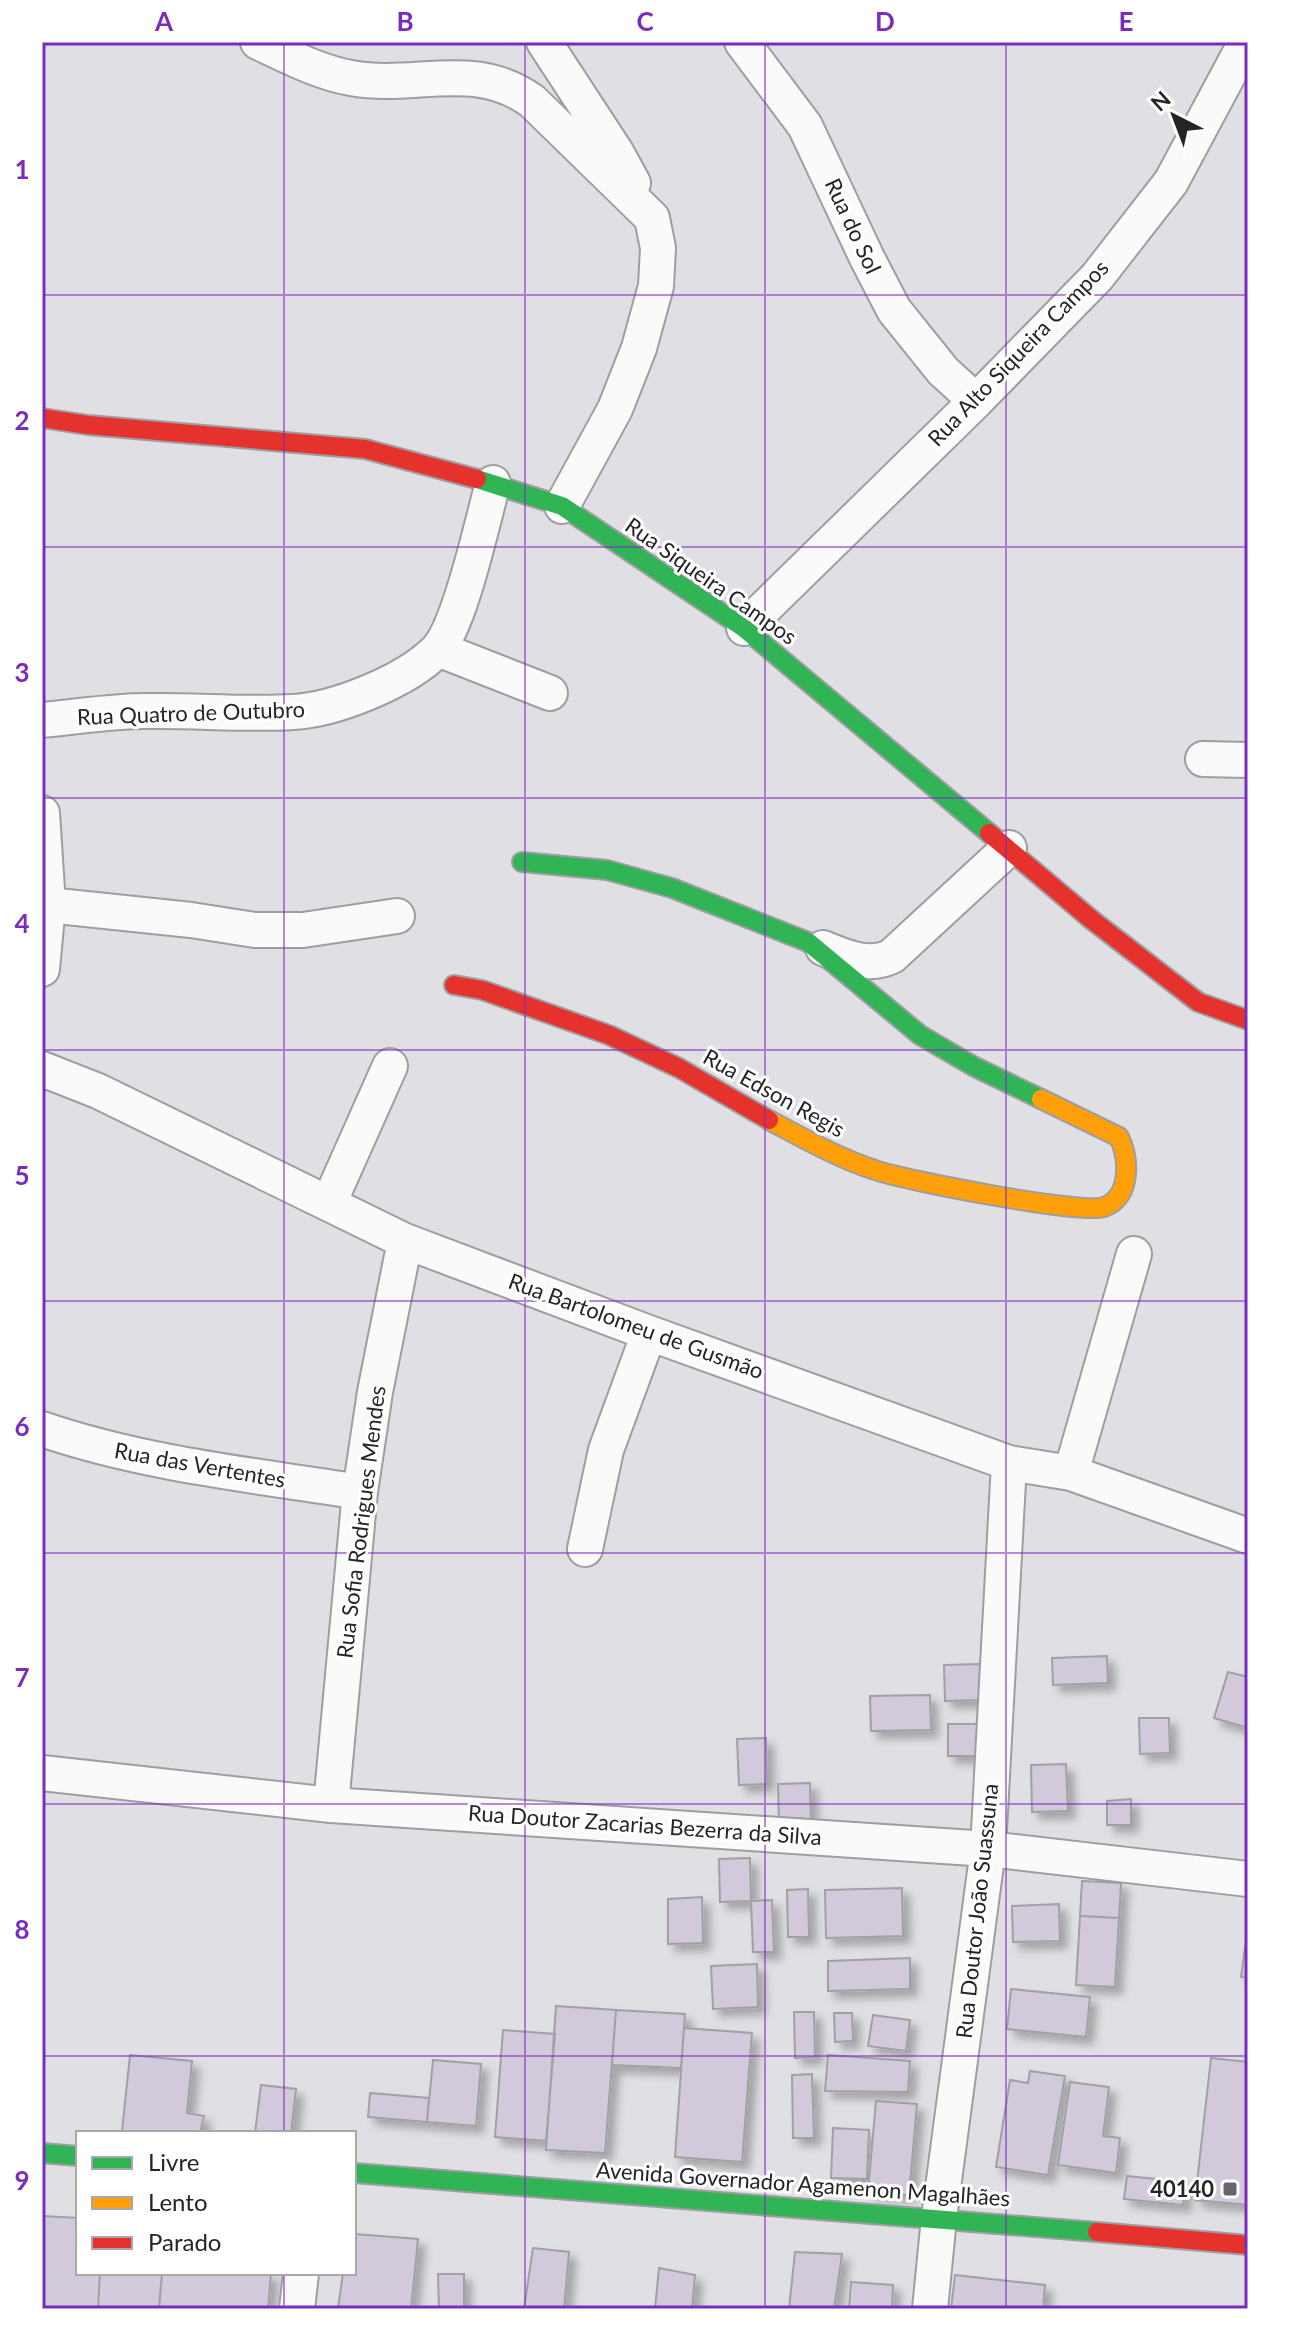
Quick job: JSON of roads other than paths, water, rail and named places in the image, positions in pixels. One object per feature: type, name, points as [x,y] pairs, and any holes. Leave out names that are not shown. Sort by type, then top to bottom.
[{"type":"street","points":[[258,42],[315,68],[352,79],[471,78],[515,88],[652,218]]},
{"type":"street","points":[[544,42],[616,152],[652,218],[658,248],[656,286],[639,348],[615,409],[562,506]]},
{"type":"street","name":"Rua do Sol","points":[[742,42],[805,126],[894,310],[943,371],[976,401]]},
{"type":"street","name":"Rua Alto Siqueira Campos","points":[[744,628],[976,401],[1097,277],[1171,182],[1246,42]]},
{"type":"street","name":"Rua Siqueira Campos","points":[[42,418],[88,425],[365,449],[493,483],[562,506],[744,628],[1092,920],[1198,1002],[1248,1020]]},
{"type":"street","name":"Rua Quatro de Outubro","points":[[42,720],[143,711],[296,712],[352,699],[396,681],[438,649],[464,590],[493,483]]},
{"type":"street","points":[[438,649],[550,693]]},
{"type":"street","points":[[1203,759],[1248,760]]},
{"type":"street","points":[[42,813],[48,905],[42,969]]},
{"type":"street","points":[[522,862],[607,870],[672,888],[860,961],[883,961],[903,947],[1009,848]]},
{"type":"street","points":[[48,905],[177,918],[255,930],[303,930],[397,916]]},
{"type":"street","name":"Rua Edson Regis","points":[[454,985],[482,990],[609,1035],[679,1068],[751,1111],[828,1151],[876,1171],[1081,1209],[1100,1209],[1111,1205],[1119,1197],[1125,1179],[1127,1156],[1119,1137],[973,1066],[920,1035],[808,942]]},
{"type":"street","points":[[329,1203],[390,1066]]},
{"type":"street","name":"Rua Bartolomeu de Gusmão","points":[[42,1069],[98,1091],[405,1241],[1009,1463],[1071,1473],[1248,1536]]},
{"type":"street","name":"Rua Sofia Rodrigues Mendes","points":[[331,1805],[360,1492],[375,1392],[405,1241]]},
{"type":"street","points":[[1071,1473],[1134,1254]]},
{"type":"street","points":[[585,1549],[606,1450],[649,1333]]},
{"type":"street","name":"Rua das Vertentes","points":[[42,1429],[86,1444],[167,1461],[360,1492]]},
{"type":"street","name":"Rua Doutor João Suassuna","points":[[930,2309],[939,2218],[988,1849],[1009,1463]]},
{"type":"street","name":"Rua Doutor Zacarias Bezerra da Silva","points":[[42,1773],[331,1805],[988,1849],[1248,1879]]},
{"type":"street","points":[[42,2153],[76,2156]]},
{"type":"street","name":"Avenida Governador Agamenon Magalhães","points":[[356,2173],[1248,2245]]},
{"type":"street","points":[[297,2309],[301,2275]]},
{"type":"place","name":"40140","points":[[1230,2189]]}]
